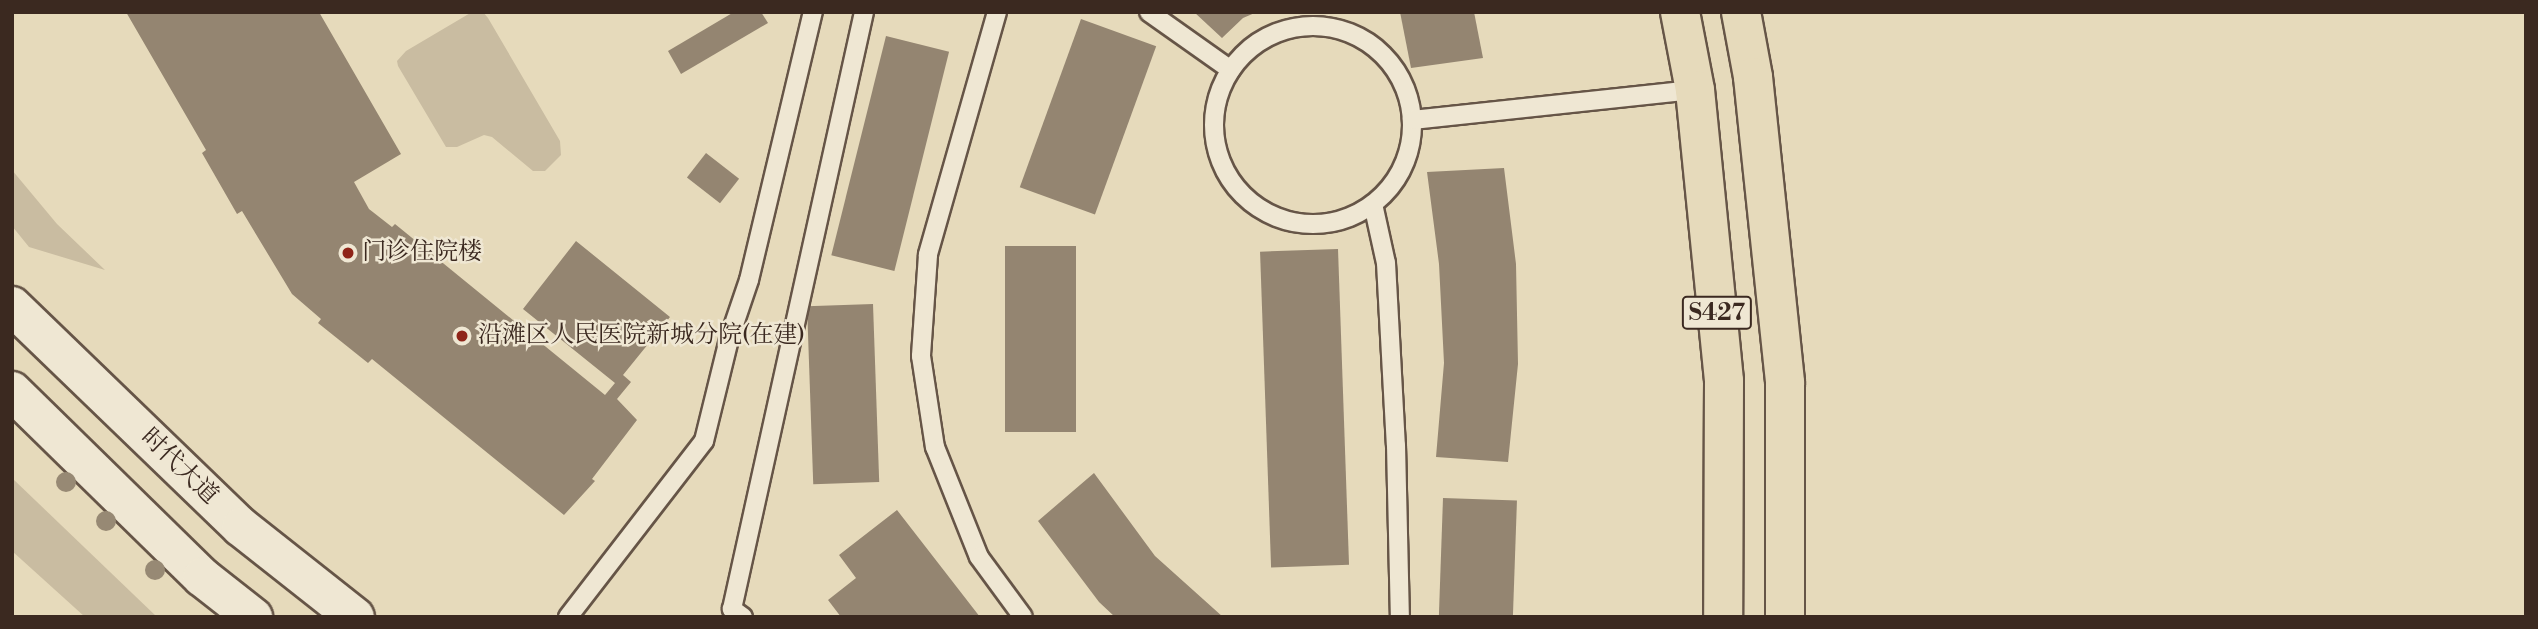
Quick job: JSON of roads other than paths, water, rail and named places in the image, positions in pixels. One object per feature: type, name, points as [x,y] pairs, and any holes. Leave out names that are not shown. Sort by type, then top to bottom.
[{"type":"main road","name":"S427","points":[[1680,12],[1695,90],[1724,381],[1723,617]]},
{"type":"main road","name":"S427","points":[[1741,12],[1753,78],[1786,383],[1785,617]]},
{"type":"main road","name":"时代大道","points":[[12,306],[241,527],[355,617]]},
{"type":"main road","points":[[12,391],[202,577],[253,617]]},
{"type":"lane","points":[[568,617],[704,441],[729,339],[749,280],[813,12]]},
{"type":"lane","points":[[743,617],[732,609],[864,12]]},
{"type":"lane","points":[[997,12],[928,255],[920,356],[935,447],[979,558],[1023,617]]},
{"type":"lane","points":[[1149,12],[1231,70]]},
{"type":"lane","points":[[1344,12],[1345,31]]},
{"type":"lane","points":[[1297,26],[1321,26],[1345,31],[1366,41],[1384,56],[1399,75],[1409,97],[1411,145],[1403,167],[1390,188],[1373,204],[1352,217],[1330,223],[1306,224],[1282,219],[1261,209],[1242,194],[1228,174],[1218,153],[1214,129],[1216,105],[1231,70],[1253,45],[1274,33],[1297,26]]},
{"type":"lane","points":[[1412,120],[1695,90]]},
{"type":"lane","points":[[1373,204],[1385,263],[1396,445],[1400,617]]},
{"type":"place","name":"门诊住院楼","points":[[348,253]]},
{"type":"place","name":"沿滩区人民医院新城分院(在建)","points":[[462,336]]}]
